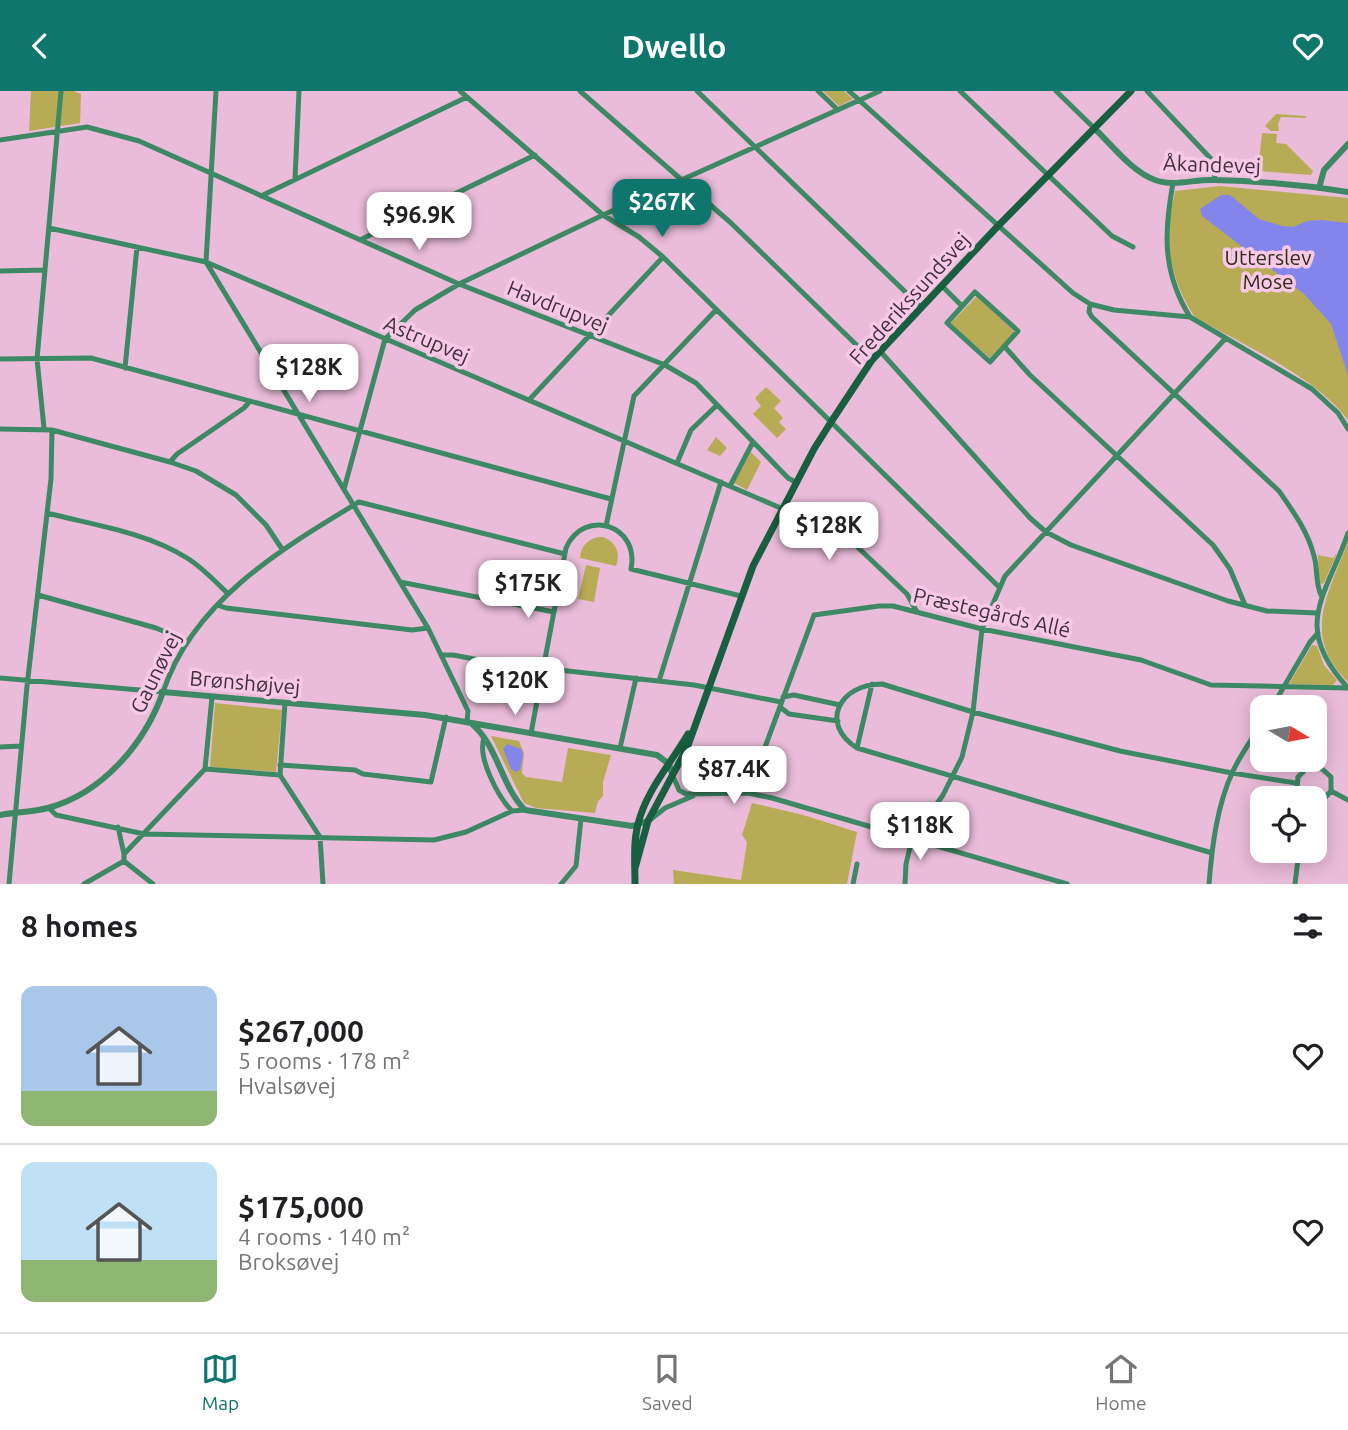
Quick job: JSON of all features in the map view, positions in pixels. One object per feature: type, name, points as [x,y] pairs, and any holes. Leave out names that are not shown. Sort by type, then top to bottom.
[{"type":"main road","name":"Frederikssundsvej","points":[[635,868],[648,821],[687,748],[753,566],[831,422],[880,351],[1131,91]]},
{"type":"main road","name":"Frederikssundsvej","points":[[635,884],[638,825],[648,800],[697,718]]},
{"type":"street","points":[[44,428],[37,359],[61,91]]},
{"type":"street","points":[[216,91],[206,262],[428,628],[468,711],[469,722],[484,738],[514,797],[525,810]]},
{"type":"street","points":[[295,179],[299,91]]},
{"type":"street","points":[[460,91],[603,215],[639,237],[663,257],[999,587]]},
{"type":"street","points":[[580,91],[731,223],[872,360]]},
{"type":"street","points":[[697,91],[922,308]]},
{"type":"street","points":[[818,91],[838,110]]},
{"type":"street","points":[[849,91],[1073,293],[1090,304],[1114,310],[1190,317],[1312,389],[1338,413],[1348,429]]},
{"type":"street","points":[[344,489],[385,339],[415,310],[458,284],[603,215],[880,91]]},
{"type":"street","points":[[960,91],[1112,236],[1133,247]]},
{"type":"street","points":[[1056,91],[1094,128]]},
{"type":"street","points":[[1147,91],[1213,161],[1215,180]]},
{"type":"street","points":[[261,196],[467,97]]},
{"type":"street","name":"Havdrupvej","points":[[0,140],[87,127],[139,141],[458,284],[664,365],[695,383],[788,478],[797,483]]},
{"type":"street","name":"Åkandevej","points":[[1094,128],[1138,170],[1154,180],[1174,183],[1215,180],[1319,188],[1348,193]]},
{"type":"street","points":[[1319,188],[1324,170],[1348,143]]},
{"type":"street","points":[[360,240],[535,155]]},
{"type":"street","points":[[1174,183],[1165,229],[1166,244],[1175,285],[1190,317]]},
{"type":"street","name":"Astrupvej","points":[[49,228],[206,262],[783,509]]},
{"type":"street","points":[[125,367],[137,247]]},
{"type":"street","points":[[529,400],[663,257]]},
{"type":"street","points":[[0,271],[45,270]]},
{"type":"street","points":[[943,287],[962,306]]},
{"type":"street","points":[[975,292],[1018,331],[1004,346],[989,362],[947,323],[975,292]]},
{"type":"street","points":[[1090,304],[1089,312],[1092,317],[1279,491],[1295,513],[1314,556],[1316,584],[1321,595]]},
{"type":"street","points":[[606,526],[634,397],[716,310]]},
{"type":"street","points":[[905,884],[912,839],[953,777],[964,750],[973,712],[982,629],[1005,576],[1226,339]]},
{"type":"street","points":[[1004,346],[1030,375],[1222,556],[1245,605]]},
{"type":"street","points":[[880,351],[1030,518],[1046,532],[1071,545],[1245,605],[1279,612],[1317,613]]},
{"type":"street","points":[[0,359],[91,358],[611,499]]},
{"type":"street","points":[[170,462],[177,454],[244,408],[250,401]]},
{"type":"street","points":[[677,463],[691,430],[718,405]]},
{"type":"street","points":[[0,429],[44,428],[170,462],[216,482],[236,495],[265,525],[282,549]]},
{"type":"street","points":[[9,884],[21,746],[52,467],[52,430]]},
{"type":"street","points":[[730,486],[753,442]]},
{"type":"street","points":[[659,681],[721,481]]},
{"type":"street","points":[[354,505],[359,502],[374,505],[565,554]]},
{"type":"street","name":"Gaunøvej","points":[[0,815],[50,807],[72,799],[94,785],[147,730],[167,680],[187,641],[217,605],[282,549],[354,505]]},
{"type":"street","points":[[47,513],[149,539],[172,549],[197,564],[228,594]]},
{"type":"street","points":[[831,522],[907,594],[916,612]]},
{"type":"street","points":[[531,733],[565,554],[577,533],[587,527],[606,526],[617,530],[629,545],[631,569],[741,596]]},
{"type":"street","points":[[1348,533],[1321,595],[1317,613],[1318,633],[1328,663],[1348,688]]},
{"type":"street","points":[[810,534],[832,549],[845,537]]},
{"type":"street","points":[[400,582],[554,612]]},
{"type":"street","points":[[38,595],[156,628],[187,641]]},
{"type":"street","points":[[217,605],[412,630],[428,628]]},
{"type":"street","name":"Præstegårds Allé","points":[[748,793],[814,615],[879,606],[1141,660],[1211,685],[1348,688]]},
{"type":"street","points":[[1279,695],[1318,633]]},
{"type":"street","points":[[443,656],[453,655],[532,670],[659,681],[781,702],[794,695],[841,705]]},
{"type":"street","name":"Brønshøjvej","points":[[0,678],[446,717],[657,755],[669,764]]},
{"type":"street","points":[[620,748],[635,678]]},
{"type":"street","points":[[857,748],[872,684]]},
{"type":"street","points":[[1212,853],[857,748],[844,737],[838,721],[841,705],[853,690],[872,684],[891,686],[973,712],[1120,751],[1296,783]]},
{"type":"street","points":[[84,884],[124,858],[205,769],[212,697]]},
{"type":"street","points":[[781,702],[789,714],[838,721]]},
{"type":"street","points":[[285,703],[280,775],[320,837],[323,884]]},
{"type":"street","points":[[280,765],[355,770],[363,774],[431,782],[446,717]]},
{"type":"street","points":[[508,729],[491,729],[481,745],[482,757],[504,802],[512,811]]},
{"type":"street","points":[[1209,884],[1217,822],[1232,773],[1250,743]]},
{"type":"street","points":[[0,747],[21,746]]},
{"type":"street","points":[[669,764],[682,793],[748,793],[1067,884]]},
{"type":"street","points":[[1296,786],[1302,771],[1308,767],[1321,768],[1331,778],[1331,791],[1327,796]]},
{"type":"street","points":[[205,769],[280,775]]},
{"type":"street","points":[[1331,791],[1348,800]]},
{"type":"street","points":[[50,807],[56,814],[144,834],[434,840],[466,832],[512,811],[525,810],[601,823],[638,825],[666,808],[696,795]]},
{"type":"street","points":[[561,884],[576,866],[581,819]]},
{"type":"street","points":[[118,827],[124,858],[153,884]]},
{"type":"street","points":[[1295,884],[1298,863]]},
{"type":"street","points":[[853,884],[857,864]]},
{"type":"green space","points":[[31,91],[73,91],[81,94],[80,123],[29,131]]},
{"type":"green space","points":[[823,91],[844,91],[853,99],[839,106]]},
{"type":"green space","points":[[1276,114],[1306,118],[1281,117],[1279,131],[1271,131],[1265,126]]},
{"type":"green space","points":[[1262,133],[1277,134],[1276,143],[1286,144],[1313,171],[1311,175],[1258,171]]},
{"type":"green space","name":"Utterslev Mose","points":[[1220,186],[1348,198],[1348,420],[1334,404],[1298,375],[1195,317],[1189,308],[1169,252],[1168,229],[1175,191]]},
{"type":"green space","points":[[977,296],[1015,332],[990,358],[950,324]]},
{"type":"green space","points":[[766,387],[781,401],[774,408],[783,418],[779,422],[786,429],[777,438],[753,414],[761,406],[755,398]]},
{"type":"green space","points":[[716,437],[727,448],[720,456],[707,450]]},
{"type":"green space","points":[[751,452],[761,462],[747,490],[734,483]]},
{"type":"green space","points":[[603,537],[616,549],[616,566],[580,558],[587,542]]},
{"type":"green space","points":[[1348,541],[1348,682],[1333,664],[1325,647],[1322,631],[1327,597]]},
{"type":"green space","points":[[1337,553],[1324,583],[1321,584],[1318,555],[1333,558]]},
{"type":"green space","points":[[586,565],[600,568],[594,602],[578,599]]},
{"type":"green space","points":[[1312,645],[1317,646],[1324,665],[1337,680],[1333,685],[1289,684]]},
{"type":"green space","points":[[215,703],[282,710],[276,772],[210,767]]},
{"type":"green space","points":[[491,736],[519,741],[524,753],[522,773],[526,777],[562,782],[568,748],[611,755],[603,782],[603,796],[598,801],[595,813],[536,808],[524,803]]},
{"type":"green space","points":[[752,803],[857,832],[847,884],[674,884],[673,870],[741,880],[747,842],[742,835]]},
{"type":"shaded area","points":[[1221,195],[1230,195],[1259,219],[1282,226],[1293,227],[1307,221],[1322,220],[1348,223],[1348,375],[1331,324],[1304,294],[1202,216],[1200,209]]},
{"type":"shaded area","points":[[507,744],[521,749],[523,755],[520,770],[516,772],[511,769],[503,749]]}]
